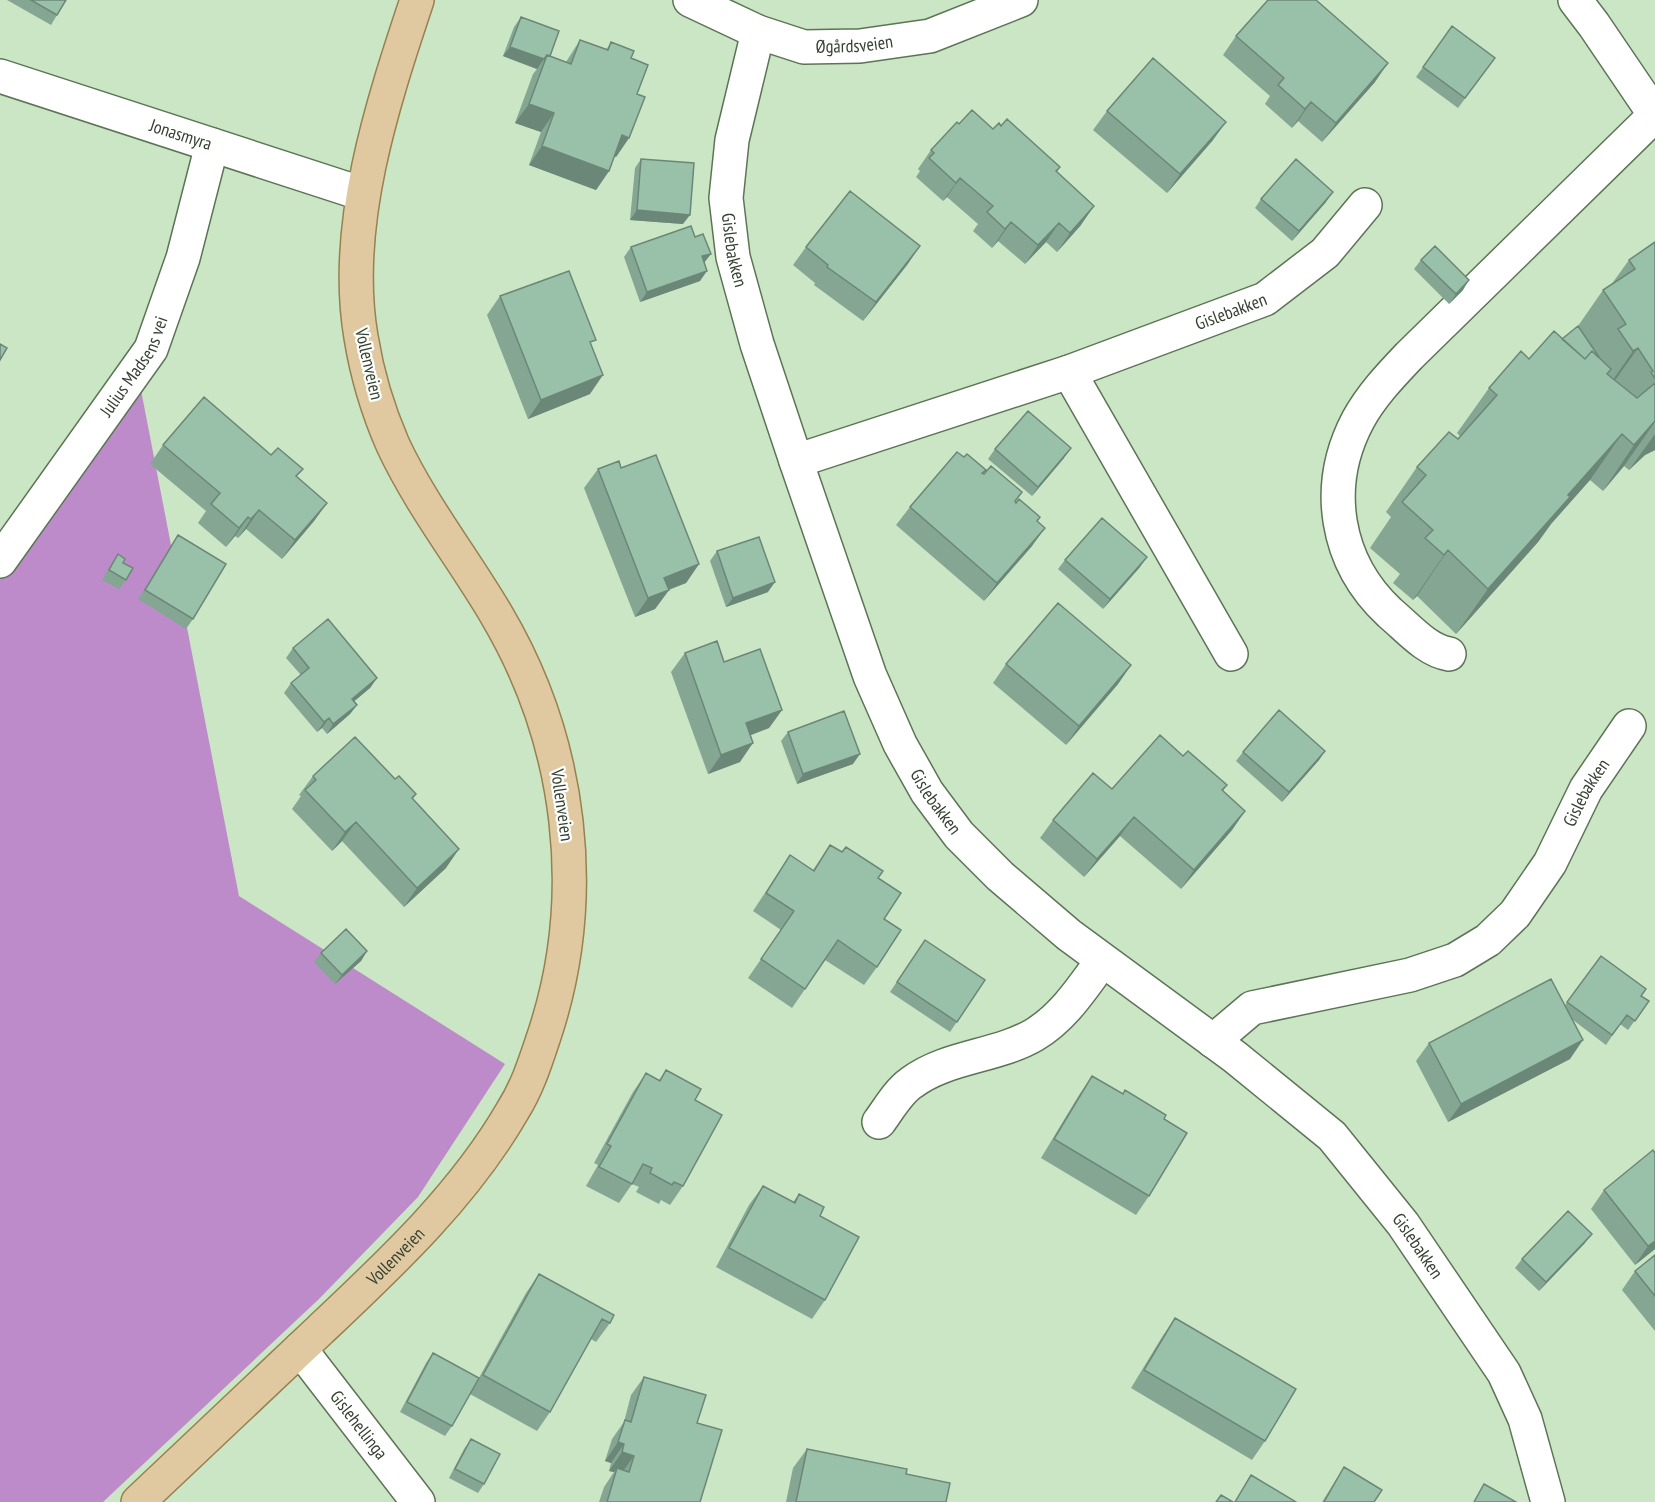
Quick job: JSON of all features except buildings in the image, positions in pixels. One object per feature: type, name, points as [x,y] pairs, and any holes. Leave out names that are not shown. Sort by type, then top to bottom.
[{"type":"main road","name":"Vollenveien","points":[[138,1502],[300,1349],[437,1215],[487,1151],[523,1094],[548,1023],[566,949],[570,905],[570,858],[562,784],[551,739],[518,655],[495,612],[393,444],[373,389],[361,340],[355,283],[355,256],[363,194],[390,85],[417,0]]},
{"type":"street","name":"Øgårdsveien","points":[[690,0],[758,32],[804,47],[860,46],[930,36],[1021,0]]},
{"type":"street","points":[[1449,654],[1437,652],[1427,645],[1385,608],[1353,566],[1342,538],[1337,505],[1340,474],[1347,446],[1358,421],[1377,390],[1655,115],[1575,0]]},
{"type":"street","name":"Gislebakken","points":[[758,32],[732,140],[726,198],[736,268],[757,344],[870,676],[900,744],[927,792],[959,835],[1000,876],[1102,961],[1213,1041],[1332,1136],[1403,1224],[1504,1374],[1525,1419],[1548,1502]]},
{"type":"street","name":"Jonasmyra","points":[[0,76],[363,194]]},
{"type":"street","name":"Julius Madsens vei","points":[[0,561],[151,349],[183,258],[212,145]]},
{"type":"street","name":"Gislebakken","points":[[796,461],[1069,372],[1265,299],[1325,253],[1365,205]]},
{"type":"street","points":[[1069,372],[1231,654]]},
{"type":"street","name":"Gislebakken","points":[[1213,1041],[1252,1008],[1410,975],[1455,960],[1488,940],[1515,914],[1550,863],[1586,789],[1629,726]]},
{"type":"street","points":[[879,1122],[909,1084],[923,1076],[949,1064],[1016,1043],[1049,1025],[1064,1011],[1102,961]]},
{"type":"street","name":"Gislehellinga","points":[[300,1349],[418,1502]]},
{"type":"shaded area","points":[[134,354],[239,896],[505,1064],[418,1197],[319,1299],[103,1502],[0,1502],[0,541]]}]
